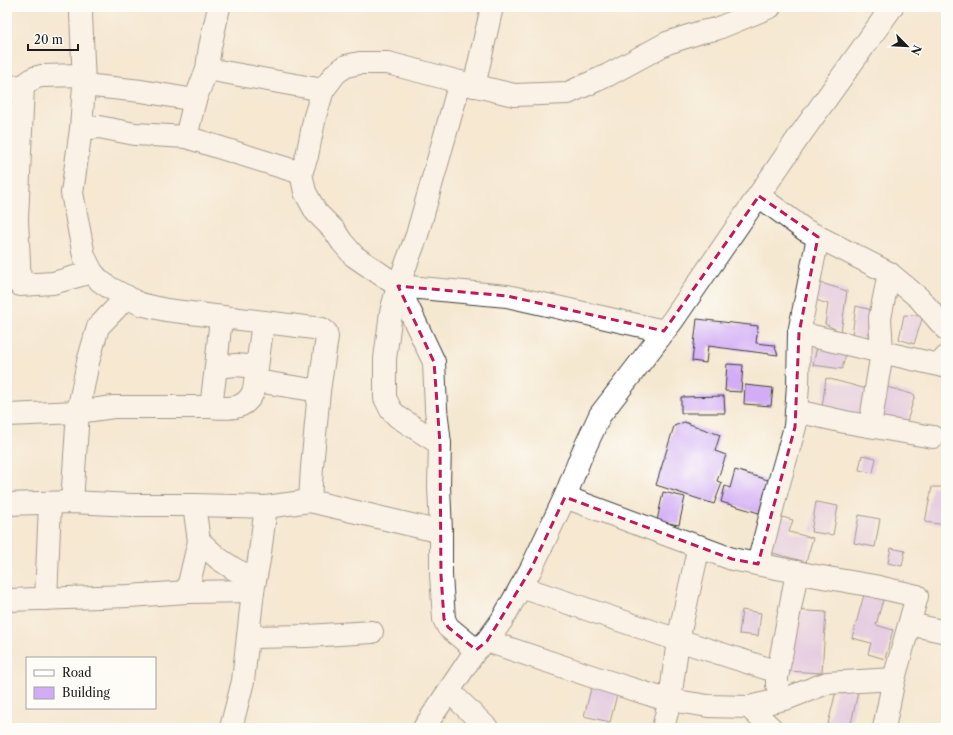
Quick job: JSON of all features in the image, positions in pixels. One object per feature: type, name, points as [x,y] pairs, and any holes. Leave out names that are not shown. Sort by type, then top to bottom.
[{"type":"street","points":[[82,7],[83,80],[81,130],[72,193],[84,256],[92,272],[100,281],[140,304],[166,310],[322,329],[326,332],[327,337],[319,391],[310,501]]},
{"type":"street","points":[[186,138],[195,100],[207,69],[210,47],[219,7]]},
{"type":"street","points":[[440,444],[398,417],[391,410],[385,398],[384,358],[391,312],[398,286],[417,235],[492,7]]},
{"type":"street","points":[[664,331],[506,296],[398,286],[354,256],[334,230],[316,212],[305,192],[301,173],[307,156],[315,116],[323,90],[336,73],[346,66],[360,63],[388,63],[514,95],[568,93],[608,75],[667,43],[700,32],[716,29],[770,7]]},
{"type":"street","points":[[424,728],[482,645],[502,620],[532,569],[600,415],[677,313],[798,138],[892,7]]},
{"type":"street","points":[[207,69],[323,90]]},
{"type":"street","points":[[92,272],[53,283],[20,285],[17,219],[15,86],[41,76],[83,80],[195,100]]},
{"type":"street","points":[[81,130],[99,127],[135,134],[186,138],[301,173]]},
{"type":"street","points":[[759,196],[805,230],[889,273],[919,298],[946,329]]},
{"type":"street","points":[[758,564],[795,427],[799,333],[818,237]]},
{"type":"street","points":[[870,426],[882,352],[880,318],[889,273]]},
{"type":"street","points":[[398,286],[434,362],[436,409],[440,444],[440,575],[444,620],[448,627],[482,645],[670,700],[708,706],[750,707],[788,698],[827,683],[894,679]]},
{"type":"street","points":[[72,502],[78,412],[88,362],[98,327],[126,296]]},
{"type":"street","points":[[211,407],[221,317]]},
{"type":"street","points":[[7,415],[78,412],[113,407],[134,406],[211,407],[227,409],[244,404],[252,396],[254,390],[263,322]]},
{"type":"street","points":[[799,333],[943,366],[944,359],[946,357]]},
{"type":"street","points":[[216,367],[236,365],[256,374],[319,391]]},
{"type":"street","points":[[796,411],[845,422],[933,437]]},
{"type":"street","points":[[565,497],[732,559],[874,586],[917,596],[894,679],[884,728]]},
{"type":"street","points":[[7,504],[72,502],[132,505],[266,507],[310,501],[441,532]]},
{"type":"street","points":[[46,599],[50,503]]},
{"type":"street","points":[[187,592],[199,541],[194,505]]},
{"type":"street","points":[[232,728],[243,680],[254,585],[266,507]]},
{"type":"street","points":[[199,541],[219,559],[254,585]]},
{"type":"street","points":[[663,728],[670,700],[678,640],[699,546]]},
{"type":"street","points":[[778,700],[777,677],[797,572]]},
{"type":"street","points":[[7,600],[129,596],[254,585]]},
{"type":"street","points":[[521,587],[778,672]]},
{"type":"street","points":[[910,624],[946,632]]},
{"type":"street","points":[[248,637],[307,636],[372,632]]},
{"type":"street","points":[[449,691],[487,728]]},
{"type":"street","points":[[750,707],[771,728]]},
{"type":"highlighted area","points":[[759,196],[818,237],[799,333],[795,427],[758,564],[732,559],[565,497],[531,569],[487,641],[476,650],[448,627],[444,619],[441,575],[440,444],[434,362],[398,286],[507,296],[664,331]]},
{"type":"building","points":[[818,282],[847,291],[841,332],[825,324],[828,304],[816,300]]},
{"type":"building","points":[[856,306],[872,310],[867,340],[852,335]]},
{"type":"building","points":[[904,315],[923,316],[914,344],[899,339]]},
{"type":"building","points":[[697,319],[758,326],[756,343],[774,345],[778,355],[708,346],[706,363],[692,361]]},
{"type":"building","points":[[817,347],[846,353],[842,369],[813,365]]},
{"type":"building","points":[[727,364],[743,365],[741,392],[725,391]]},
{"type":"building","points":[[826,378],[867,389],[861,418],[822,408]]},
{"type":"building","points":[[745,385],[773,388],[771,406],[744,404]]},
{"type":"building","points":[[887,387],[915,395],[905,428],[881,421]]},
{"type":"building","points":[[724,396],[725,413],[681,413],[681,397]]},
{"type":"building","points":[[684,422],[720,435],[715,451],[726,455],[717,481],[722,483],[714,504],[656,485],[674,426]]},
{"type":"building","points":[[862,455],[876,458],[873,473],[859,470]]},
{"type":"building","points":[[735,470],[768,480],[759,513],[721,502],[725,486],[730,488]]},
{"type":"building","points":[[932,487],[946,487],[946,525],[925,522]]},
{"type":"building","points":[[663,492],[685,497],[679,525],[657,521]]},
{"type":"building","points":[[816,502],[838,506],[833,535],[811,532]]},
{"type":"building","points":[[775,515],[793,520],[789,532],[813,538],[806,562],[765,551]]},
{"type":"building","points":[[859,515],[880,519],[875,547],[854,543]]},
{"type":"building","points":[[891,548],[905,551],[902,566],[888,563]]},
{"type":"building","points":[[865,591],[884,596],[876,625],[893,630],[885,659],[868,654],[871,643],[852,638]]},
{"type":"building","points":[[742,610],[761,613],[758,636],[739,634]]},
{"type":"building","points":[[791,610],[826,612],[822,673],[787,671]]},
{"type":"building","points":[[592,685],[618,691],[610,722],[584,716]]},
{"type":"building","points":[[837,687],[858,692],[850,728],[827,728]]}]
